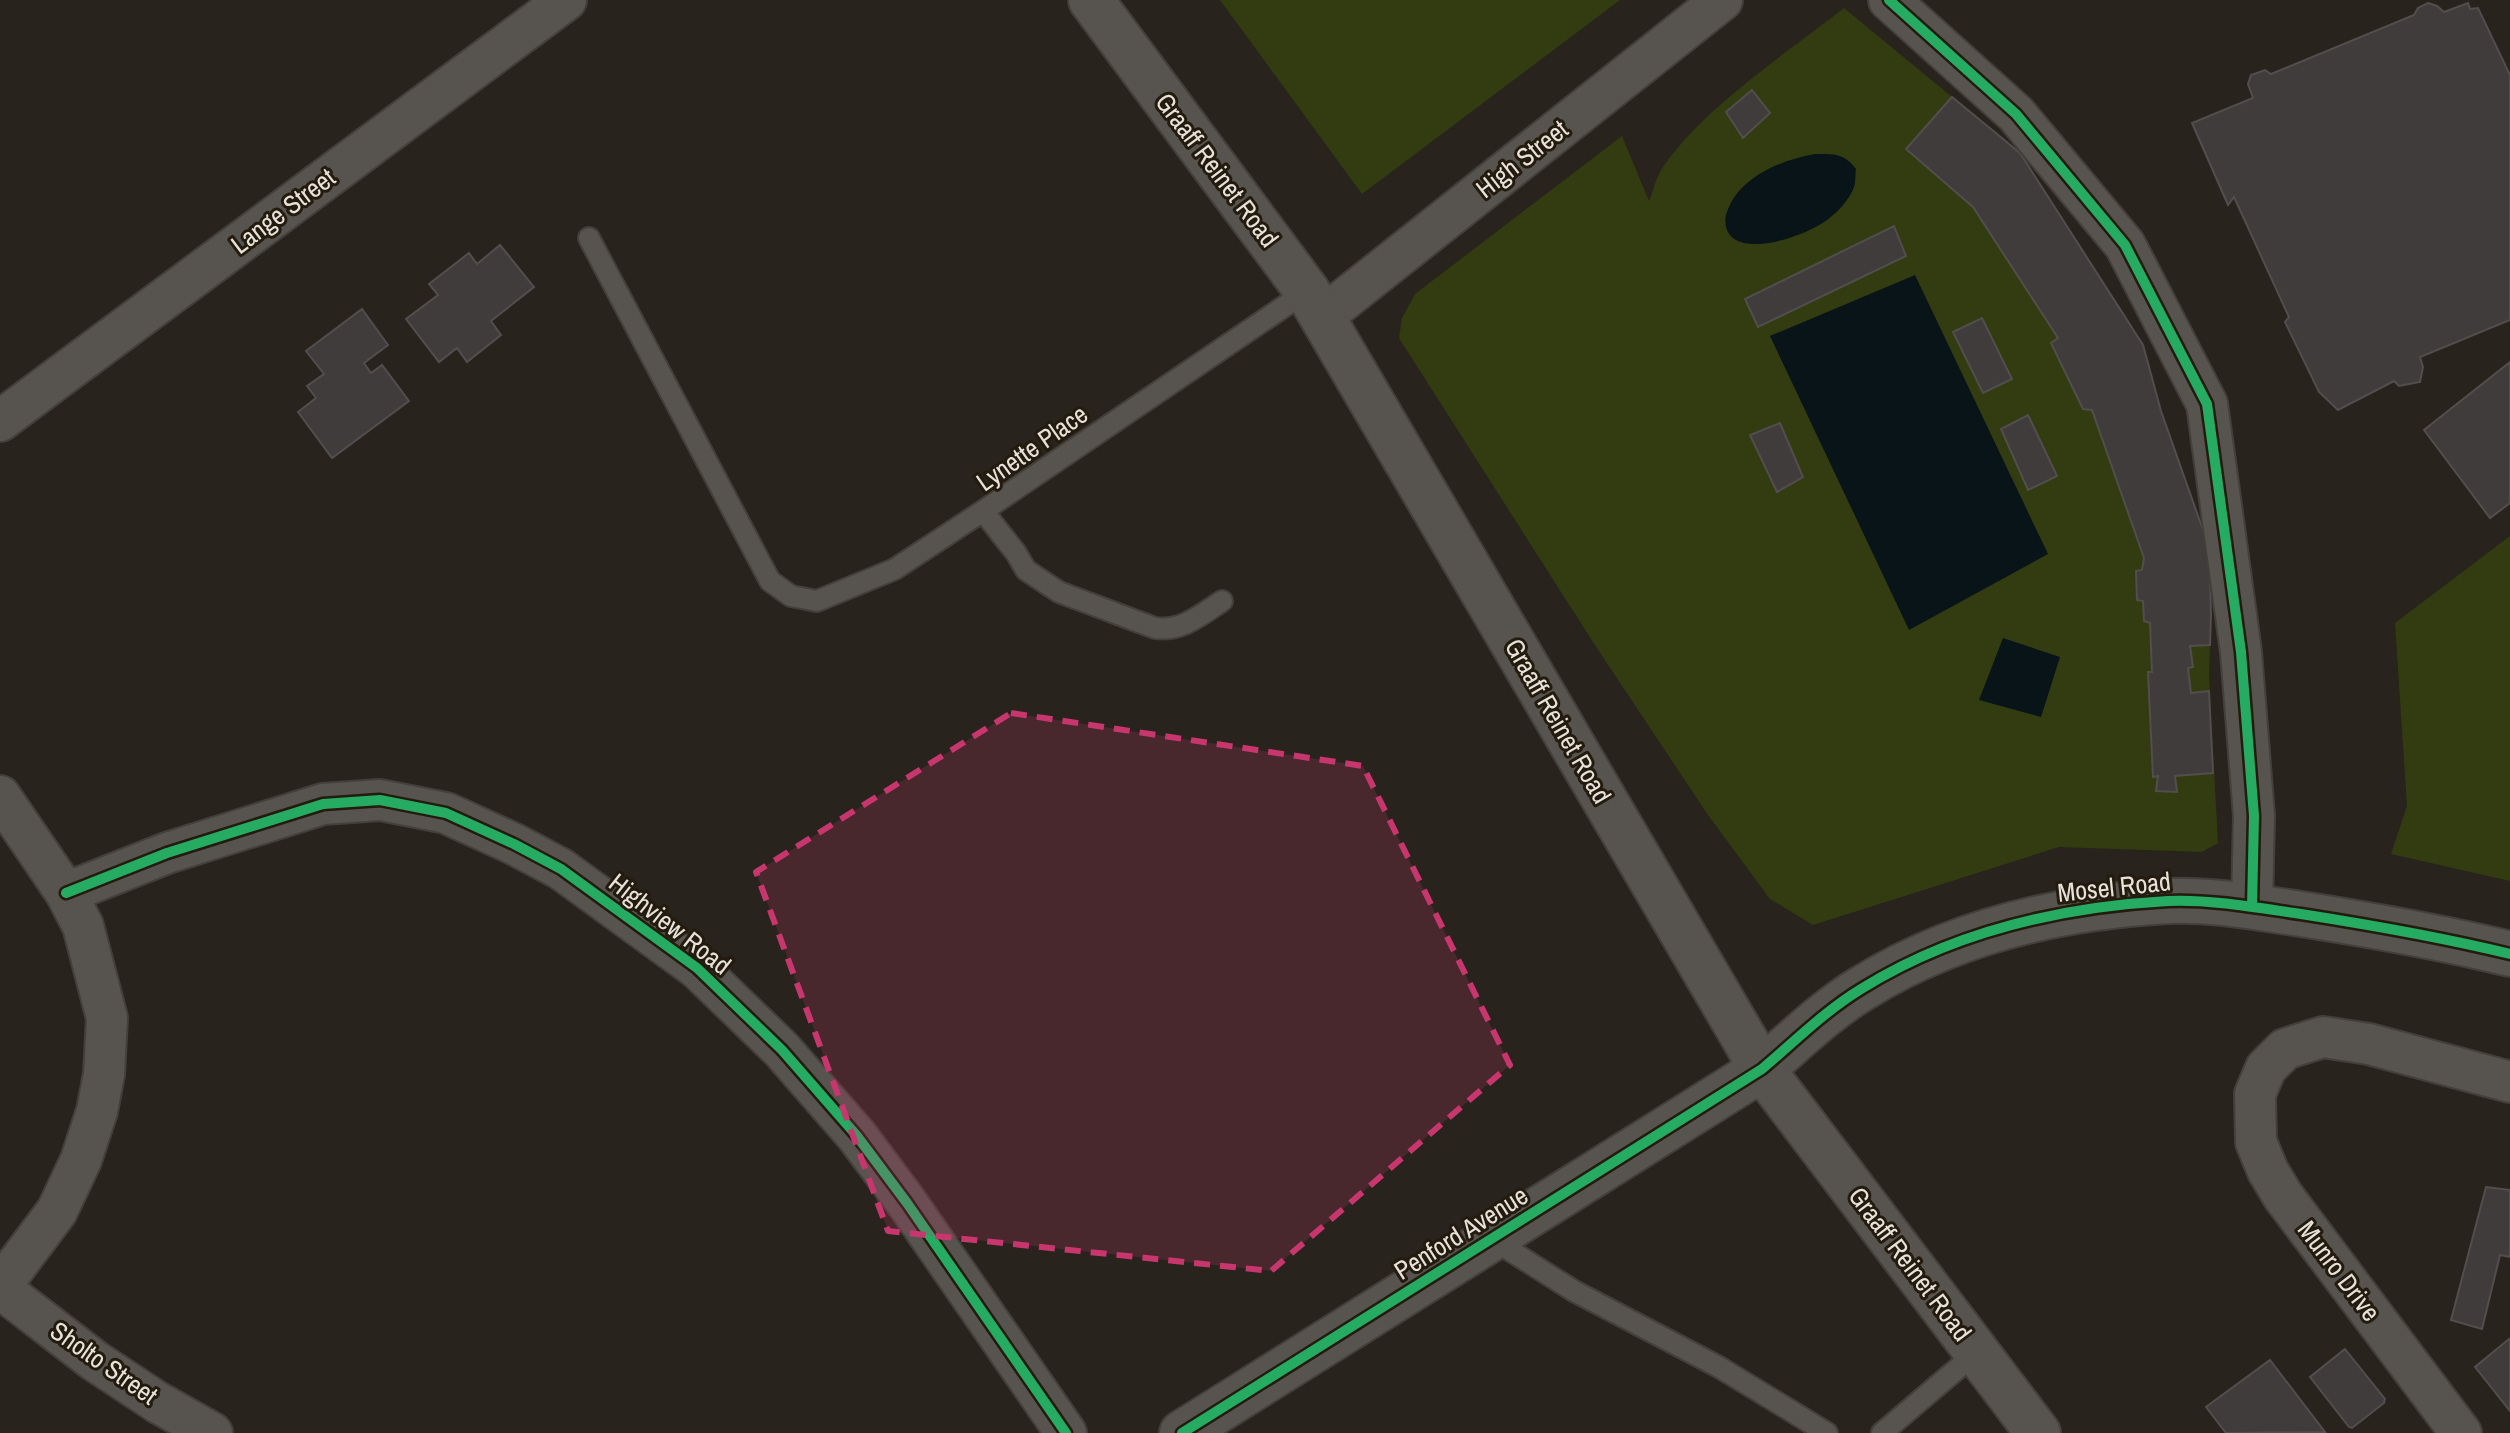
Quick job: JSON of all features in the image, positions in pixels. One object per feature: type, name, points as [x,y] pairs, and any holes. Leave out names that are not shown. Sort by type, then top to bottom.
[{"type":"main road","name":"Graaff Reinet Road","points":[[1091,0],[1314,304],[1762,1069],[2038,1433]]},
{"type":"main road","name":"Mosel Road","points":[[1762,1069],[1837,1005],[1926,953],[1993,928],[2064,912],[2170,901],[2252,907],[2430,935],[2510,954]]},
{"type":"main road","name":"Penford Avenue","points":[[1182,1433],[1762,1069]]},
{"type":"street","name":"Lange Street","points":[[0,421],[566,0]]},
{"type":"street","name":"High Street","points":[[1314,304],[1722,0]]},
{"type":"street","points":[[1889,0],[2016,114],[2125,245],[2207,404],[2243,666],[2254,816],[2252,907]]},
{"type":"street","points":[[0,796],[75,910],[107,1018],[104,1074],[97,1111],[81,1160],[57,1211],[0,1288]]},
{"type":"street","name":"Highview Road","points":[[75,910],[167,853],[323,804],[380,800],[446,813],[526,850],[561,869],[697,968],[782,1050],[857,1136],[907,1203],[1066,1433]]},
{"type":"street","name":"Munro Drive","points":[[2461,1433],[2292,1208],[2268,1171],[2256,1142],[2255,1094],[2266,1068],[2285,1049],[2323,1037],[2369,1044],[2510,1082]]},
{"type":"street","name":"Sholto Street","points":[[0,1288],[95,1361],[157,1402],[212,1433]]},
{"type":"lane","points":[[589,238],[770,581],[791,596],[817,601],[895,569],[983,511]]},
{"type":"lane","name":"Lynette Place","points":[[1222,601],[1182,627],[1165,630],[1059,592],[1026,570],[983,511],[1314,304]]},
{"type":"lane","points":[[1492,1239],[1574,1291],[1719,1367],[1827,1433]]},
{"type":"lane","points":[[1882,1433],[1977,1352]]},
{"type":"highlighted area","points":[[1011,713],[1363,766],[1510,1065],[1271,1271],[888,1231],[756,872]]},
{"type":"green space","points":[[1220,0],[1620,0],[1362,194]]},
{"type":"green space","points":[[1844,8],[2020,153],[2143,345],[2161,411],[2209,547],[2209,677],[2218,843],[2202,852],[2059,847],[1813,925],[1770,899],[1708,815],[1591,639],[1399,338],[1402,318],[1415,294],[1622,136],[1649,201],[1660,172],[1697,127],[1745,84]]},
{"type":"green space","points":[[2510,536],[2510,881],[2391,854],[2407,806],[2395,623]]},
{"type":"shaded area","points":[[1815,154],[1838,156],[1856,169],[1852,192],[1835,214],[1793,237],[1764,244],[1750,244],[1730,235],[1726,215],[1741,189],[1775,166]]},
{"type":"shaded area","points":[[1915,275],[2048,554],[1909,630],[1770,336]]},
{"type":"shaded area","points":[[2003,638],[2060,657],[2041,717],[1979,700]]},
{"type":"building","points":[[2428,3],[2444,12],[2468,3],[2470,9],[2478,8],[2510,75],[2510,320],[2420,357],[2423,367],[2420,382],[2399,386],[2394,381],[2338,410],[2319,392],[2285,322],[2289,317],[2234,197],[2228,205],[2192,123],[2253,98],[2248,84],[2251,75],[2265,70],[2271,74],[2414,15],[2418,8]]},
{"type":"building","points":[[1752,90],[1770,113],[1743,138],[1726,112]]},
{"type":"building","points":[[1952,97],[2020,153],[2143,345],[2161,411],[2209,547],[2210,645],[2190,646],[2193,667],[2188,668],[2191,693],[2209,691],[2213,773],[2175,776],[2177,792],[2156,791],[2158,776],[2153,777],[2148,672],[2152,672],[2150,623],[2144,621],[2143,601],[2137,600],[2136,571],[2142,570],[2144,558],[2092,410],[2083,409],[2051,343],[2058,338],[1973,207],[1906,149]]},
{"type":"building","points":[[1894,226],[1906,256],[1758,327],[1745,299]]},
{"type":"building","points":[[500,245],[534,287],[491,321],[501,335],[467,362],[457,348],[439,362],[406,319],[438,295],[429,284],[469,253],[477,264]]},
{"type":"building","points":[[362,309],[388,345],[364,363],[371,373],[382,365],[409,401],[332,458],[298,412],[316,398],[307,386],[324,374],[306,351]]},
{"type":"building","points":[[1982,318],[2012,379],[1983,393],[1953,332]]},
{"type":"building","points":[[2510,362],[2510,503],[2490,518],[2424,430]]},
{"type":"building","points":[[2028,415],[2057,476],[2028,490],[2001,429]]},
{"type":"building","points":[[1780,423],[1803,477],[1777,492],[1750,435]]},
{"type":"building","points":[[2486,1187],[2510,1190],[2510,1257],[2500,1255],[2482,1329],[2451,1320]]},
{"type":"building","points":[[2510,1341],[2510,1411],[2475,1367]]},
{"type":"building","points":[[2345,1349],[2385,1399],[2352,1428],[2310,1377]]},
{"type":"building","points":[[2270,1360],[2325,1432],[2226,1433],[2206,1407]]},
{"type":"cycle path","points":[[1889,0],[2016,114],[2125,245],[2207,404],[2241,652],[2254,816],[2252,907]]},
{"type":"cycle path","points":[[66,893],[167,853],[323,804],[380,800],[446,813],[561,869],[697,968],[782,1050],[857,1136],[907,1203],[1066,1433]]},
{"type":"cycle path","points":[[1182,1433],[1762,1069],[1822,1017],[1861,989],[1896,969],[1971,937],[2048,916],[2088,909],[2201,901],[2327,918],[2510,954]]}]
